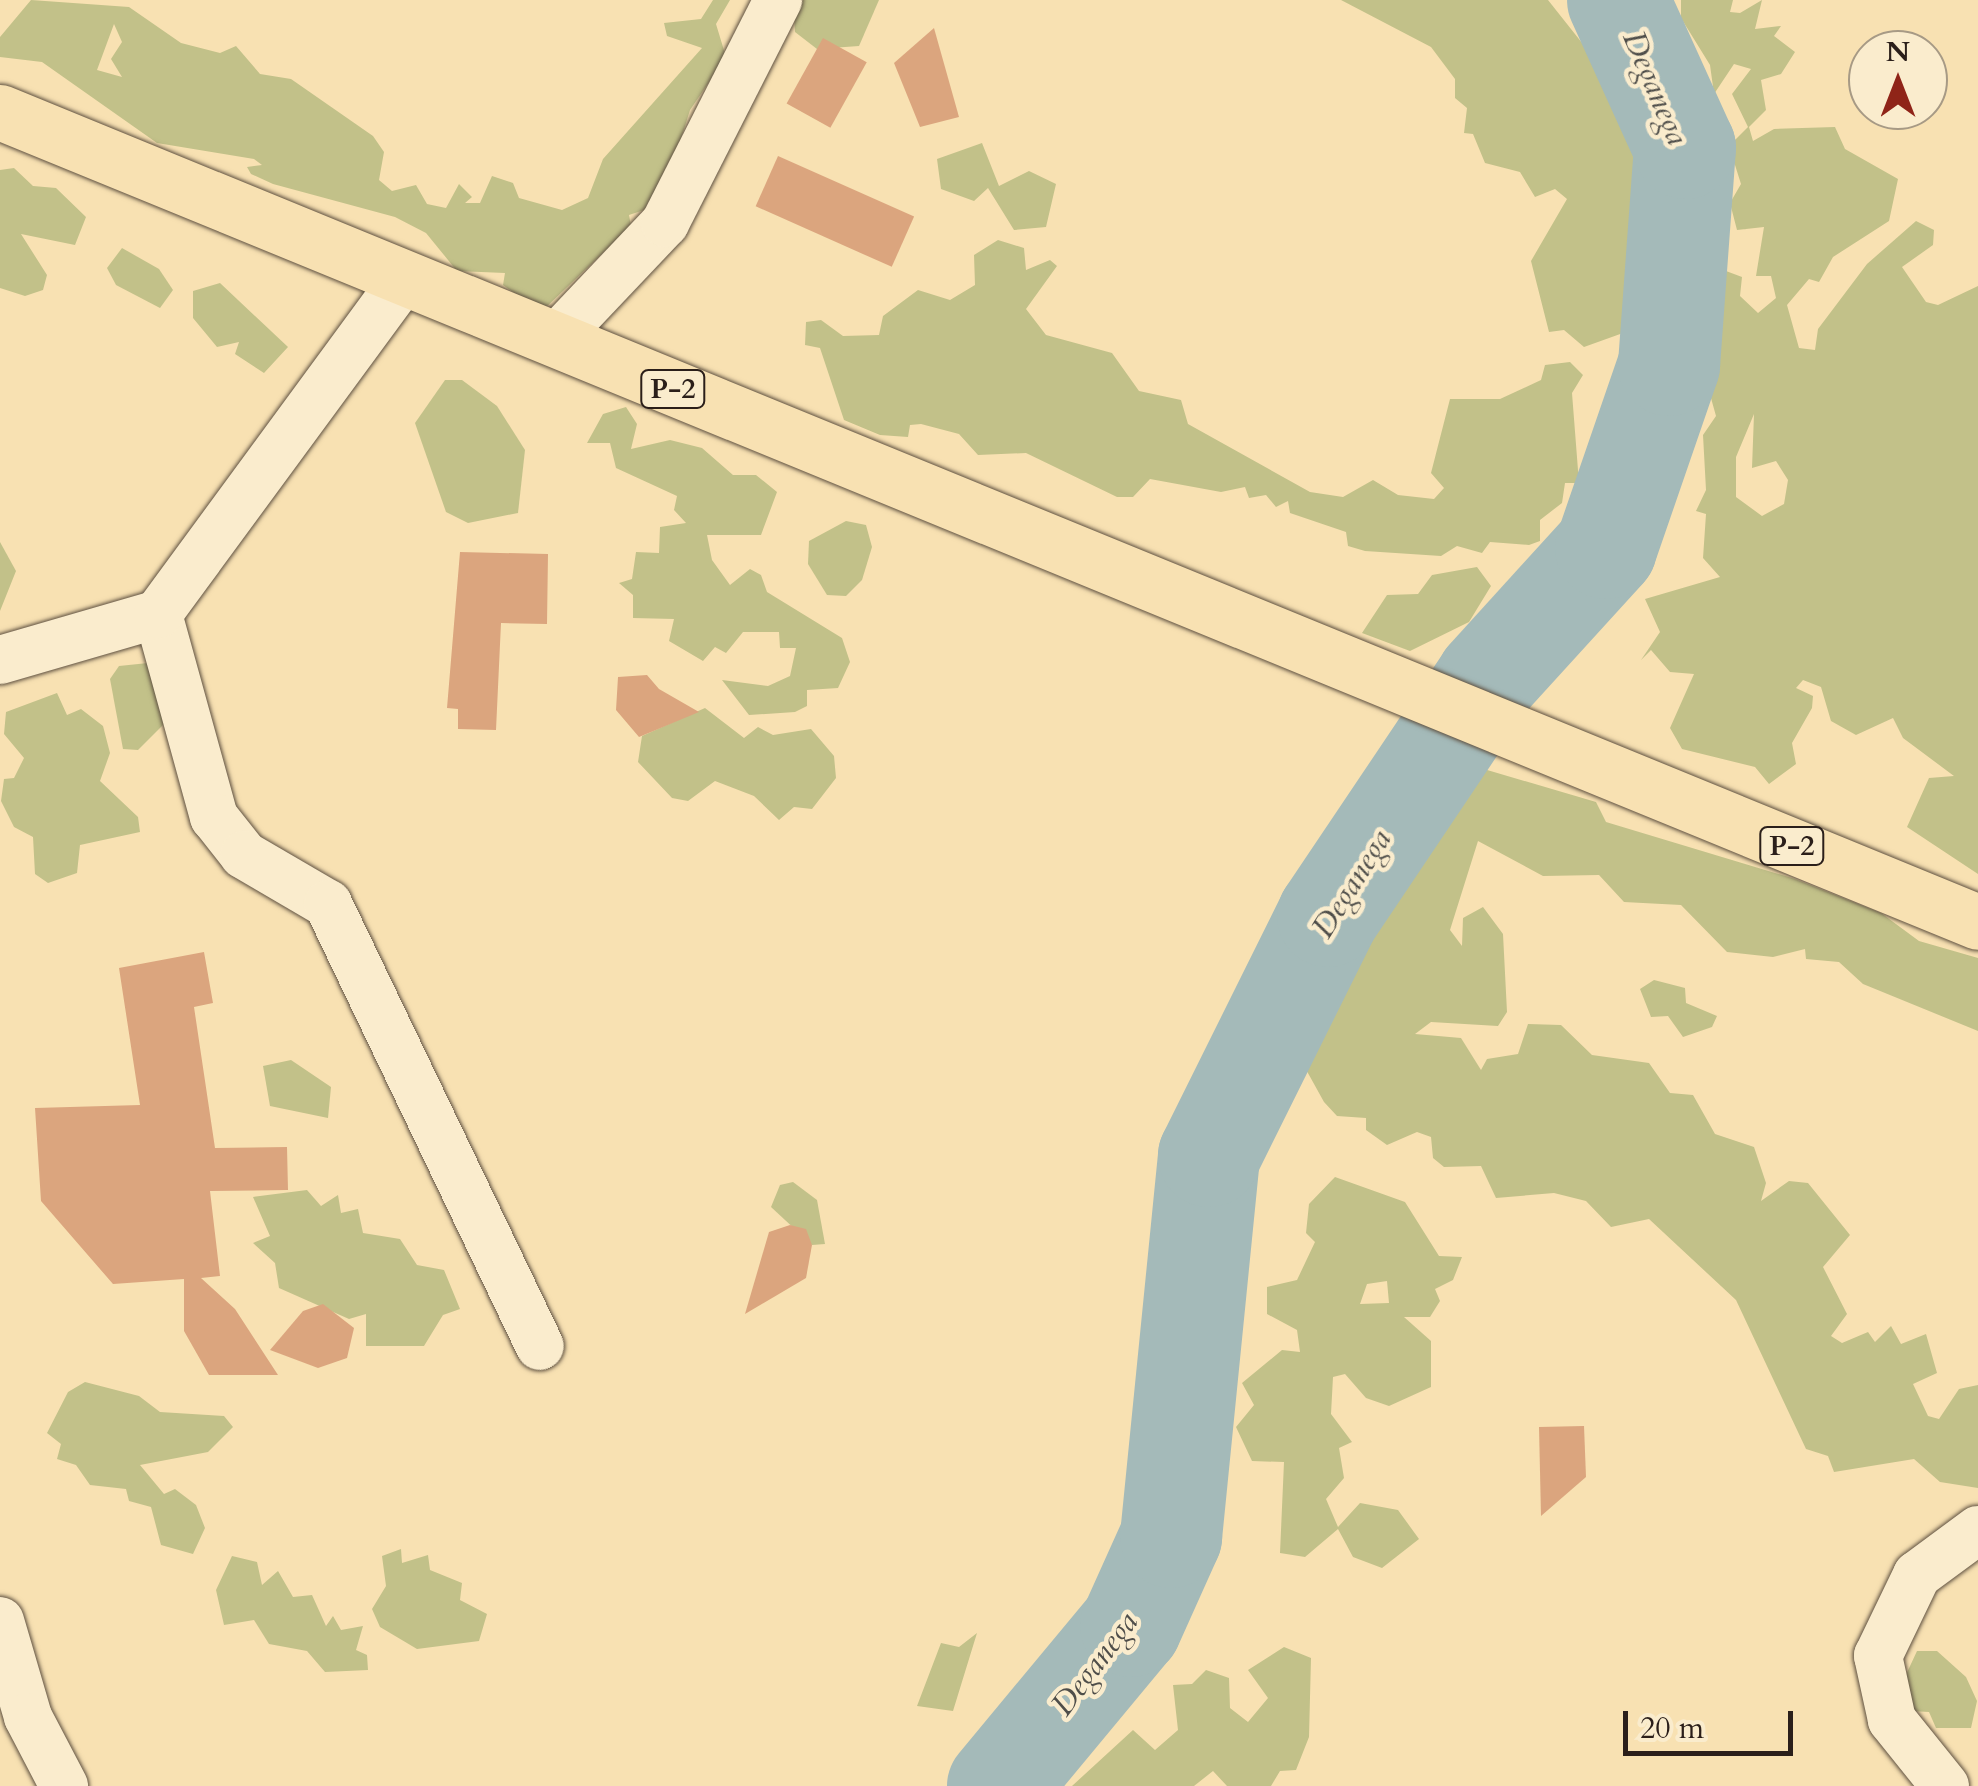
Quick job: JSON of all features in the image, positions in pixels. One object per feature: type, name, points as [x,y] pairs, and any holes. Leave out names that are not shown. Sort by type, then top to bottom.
[{"type":"highway","name":"P-2","points":[[0,112],[1978,922]]},
{"type":"street","points":[[554,340],[666,223],[778,0]]},
{"type":"street","points":[[0,660],[158,614],[406,276]]},
{"type":"street","points":[[158,614],[214,817],[244,855],[328,904],[540,1346]]},
{"type":"street","points":[[1945,1786],[1892,1720],[1878,1656],[1918,1575],[1978,1530]]},
{"type":"street","points":[[0,1621],[28,1717],[64,1786]]},
{"type":"shaded area","points":[[31,0],[129,7],[181,43],[220,53],[236,46],[260,74],[291,79],[373,136],[384,152],[379,180],[392,191],[416,185],[427,204],[446,208],[459,184],[472,197],[465,203],[480,203],[492,176],[513,183],[519,198],[562,210],[588,198],[603,159],[702,48],[667,36],[664,23],[701,19],[713,0],[730,0],[716,24],[726,57],[690,110],[675,158],[644,210],[629,215],[631,226],[541,312],[503,285],[505,273],[457,271],[426,233],[395,217],[273,184],[251,174],[247,167],[262,165],[254,159],[157,143],[42,62],[0,57],[0,37]],"holes":[[[114,24],[122,42],[111,59],[122,77],[97,70]]]},
{"type":"shaded area","points":[[793,0],[879,0],[859,46],[817,49],[795,32]]},
{"type":"shaded area","points":[[1341,0],[1548,0],[1590,53],[1655,190],[1646,238],[1658,249],[1631,281],[1623,333],[1584,347],[1564,330],[1549,332],[1531,261],[1567,199],[1555,189],[1535,197],[1520,172],[1485,163],[1473,134],[1464,133],[1467,108],[1455,98],[1455,79],[1431,47]]},
{"type":"shaded area","points":[[1681,0],[1733,0],[1730,12],[1740,13],[1762,0],[1755,29],[1781,26],[1774,36],[1795,52],[1781,74],[1761,80],[1766,110],[1749,127],[1753,141],[1774,129],[1835,127],[1845,149],[1898,179],[1889,221],[1833,257],[1819,282],[1809,279],[1787,305],[1799,348],[1815,350],[1818,329],[1867,264],[1916,221],[1934,230],[1933,245],[1902,267],[1926,302],[1938,305],[1978,286],[1978,874],[1907,827],[1929,778],[1954,776],[1903,738],[1893,718],[1856,735],[1831,721],[1821,687],[1803,680],[1796,688],[1813,696],[1812,708],[1792,743],[1796,764],[1769,784],[1755,767],[1682,749],[1670,728],[1694,674],[1670,672],[1651,650],[1641,660],[1660,632],[1645,599],[1720,577],[1703,558],[1706,514],[1696,511],[1706,490],[1703,435],[1716,416],[1697,348],[1716,329],[1708,317],[1724,293],[1721,278],[1726,271],[1742,277],[1740,296],[1758,313],[1776,298],[1771,276],[1756,276],[1764,227],[1737,230],[1730,203],[1741,184],[1729,146],[1748,127],[1732,94],[1751,69],[1734,64],[1714,94],[1710,65],[1681,18]],"holes":[[[1754,414],[1752,468],[1776,461],[1788,480],[1784,504],[1762,516],[1736,497],[1736,457]]]},
{"type":"shaded area","points":[[982,143],[999,186],[1029,171],[1056,184],[1046,227],[1014,230],[988,188],[974,201],[941,189],[937,159]]},
{"type":"shaded area","points":[[14,168],[33,186],[56,188],[86,217],[75,245],[21,234],[47,275],[43,290],[25,296],[0,288],[0,170]]},
{"type":"shaded area","points":[[998,240],[1024,248],[1026,270],[1050,260],[1057,266],[1026,309],[1046,335],[1112,353],[1139,391],[1181,400],[1188,424],[1310,492],[1343,497],[1373,480],[1398,495],[1434,499],[1444,488],[1431,473],[1450,399],[1500,399],[1541,380],[1545,365],[1570,362],[1583,375],[1572,393],[1579,483],[1565,483],[1562,503],[1540,520],[1540,541],[1529,545],[1490,542],[1482,553],[1457,546],[1441,556],[1365,551],[1348,546],[1346,532],[1290,513],[1288,501],[1276,507],[1266,495],[1249,498],[1245,487],[1221,492],[1150,479],[1133,497],[1117,497],[1026,453],[978,455],[959,434],[921,424],[910,425],[908,437],[880,435],[844,420],[820,348],[805,345],[806,322],[821,320],[843,336],[879,335],[883,316],[918,290],[950,300],[975,285],[974,255]]},
{"type":"shaded area","points":[[122,248],[159,269],[173,290],[160,308],[116,285],[107,268]]},
{"type":"shaded area","points":[[220,283],[288,347],[264,373],[235,354],[239,342],[217,347],[193,318],[193,291]]},
{"type":"shaded area","points":[[445,380],[462,380],[497,406],[525,450],[518,513],[468,523],[446,512],[415,423]]},
{"type":"shaded area","points":[[626,407],[637,424],[631,449],[670,440],[702,448],[733,475],[756,475],[777,492],[761,535],[707,535],[712,560],[730,585],[750,569],[761,575],[767,592],[842,638],[850,662],[838,688],[807,690],[807,706],[795,712],[749,715],[722,680],[768,686],[790,676],[796,648],[780,648],[779,632],[743,632],[726,653],[715,647],[703,661],[669,641],[674,619],[633,618],[633,595],[619,583],[632,579],[636,552],[659,553],[660,527],[686,523],[674,510],[677,496],[616,468],[610,443],[587,443],[603,414]]},
{"type":"shaded area","points":[[846,521],[866,525],[872,547],[862,580],[846,596],[827,595],[808,564],[809,541]]},
{"type":"shaded area","points":[[0,542],[16,571],[0,611]]},
{"type":"shaded area","points":[[1477,567],[1491,586],[1469,622],[1410,651],[1362,633],[1387,595],[1418,594],[1432,575]]},
{"type":"shaded area","points":[[148,663],[170,718],[138,750],[123,749],[110,679],[119,666]]},
{"type":"shaded area","points":[[57,693],[67,715],[81,709],[103,726],[110,753],[100,781],[138,817],[140,832],[80,845],[77,873],[48,883],[35,874],[33,837],[14,827],[1,801],[4,779],[14,778],[24,758],[4,734],[6,712]]},
{"type":"shaded area","points":[[705,708],[744,738],[758,727],[773,735],[811,729],[834,756],[836,778],[812,809],[794,807],[779,820],[754,796],[715,781],[688,801],[672,798],[638,762],[642,736]]},
{"type":"shaded area","points":[[1462,754],[1477,767],[1596,802],[1606,822],[1795,879],[1881,913],[1919,941],[1978,958],[1978,1031],[1863,984],[1839,962],[1806,959],[1805,949],[1773,957],[1727,952],[1681,905],[1624,902],[1599,875],[1543,876],[1478,841],[1450,930],[1462,946],[1463,918],[1483,907],[1503,934],[1507,1012],[1498,1026],[1431,1022],[1415,1034],[1461,1038],[1481,1070],[1487,1059],[1518,1054],[1528,1024],[1561,1025],[1592,1055],[1649,1063],[1670,1093],[1693,1095],[1715,1134],[1754,1147],[1766,1183],[1761,1201],[1789,1181],[1808,1183],[1850,1235],[1823,1267],[1847,1314],[1831,1336],[1842,1343],[1868,1332],[1875,1342],[1891,1326],[1901,1344],[1926,1334],[1937,1373],[1913,1384],[1928,1416],[1939,1419],[1959,1389],[1978,1385],[1978,1488],[1940,1482],[1914,1459],[1834,1472],[1828,1456],[1806,1449],[1736,1300],[1649,1219],[1611,1227],[1586,1201],[1554,1193],[1496,1198],[1481,1166],[1444,1167],[1433,1158],[1431,1137],[1417,1132],[1387,1145],[1366,1130],[1366,1118],[1337,1116],[1324,1102],[1293,1046],[1298,1032],[1324,1019],[1330,994],[1341,989],[1362,910],[1377,901],[1399,840],[1451,789],[1448,767]]},
{"type":"shaded area","points":[[1654,980],[1685,988],[1686,1003],[1717,1016],[1712,1027],[1683,1037],[1668,1016],[1651,1017],[1640,989]]},
{"type":"shaded area","points":[[291,1060],[331,1087],[328,1118],[270,1106],[263,1066]]},
{"type":"shaded area","points":[[1335,1177],[1405,1202],[1439,1256],[1462,1257],[1453,1280],[1435,1289],[1440,1301],[1430,1317],[1404,1317],[1431,1341],[1431,1387],[1389,1406],[1366,1398],[1345,1374],[1333,1377],[1331,1414],[1352,1442],[1339,1448],[1344,1478],[1326,1499],[1338,1527],[1360,1503],[1398,1510],[1419,1539],[1382,1568],[1353,1557],[1338,1529],[1305,1557],[1280,1553],[1284,1462],[1252,1461],[1236,1427],[1254,1405],[1242,1383],[1282,1350],[1300,1352],[1297,1330],[1267,1314],[1267,1287],[1297,1280],[1315,1242],[1306,1233],[1309,1204]],"holes":[[[1387,1281],[1389,1303],[1360,1304],[1367,1284]]]},
{"type":"shaded area","points":[[793,1182],[817,1200],[825,1244],[812,1245],[771,1207],[780,1185]]},
{"type":"shaded area","points":[[307,1190],[321,1206],[338,1195],[341,1213],[358,1209],[363,1233],[400,1239],[417,1265],[444,1270],[460,1309],[443,1315],[424,1346],[366,1346],[366,1314],[349,1319],[279,1288],[275,1263],[253,1243],[270,1236],[253,1197]]},
{"type":"shaded area","points":[[85,1382],[139,1396],[160,1412],[224,1416],[233,1427],[208,1452],[140,1465],[164,1494],[175,1489],[196,1505],[205,1528],[193,1554],[161,1545],[151,1507],[129,1501],[126,1489],[90,1485],[76,1465],[57,1459],[61,1444],[47,1433],[68,1392]]},
{"type":"shaded area","points":[[401,1549],[402,1563],[428,1555],[430,1570],[462,1583],[460,1600],[487,1614],[479,1641],[417,1649],[380,1627],[372,1609],[386,1586],[382,1556]]},
{"type":"shaded area","points":[[232,1556],[257,1562],[262,1585],[278,1571],[293,1597],[312,1595],[326,1626],[333,1616],[341,1630],[363,1626],[356,1650],[367,1655],[368,1670],[325,1672],[307,1651],[269,1644],[254,1620],[224,1625],[216,1590]]},
{"type":"shaded area","points":[[977,1633],[953,1711],[917,1706],[941,1643],[959,1647]]},
{"type":"shaded area","points":[[1284,1647],[1311,1658],[1309,1737],[1296,1770],[1280,1771],[1271,1786],[1227,1786],[1213,1771],[1194,1786],[1072,1786],[1133,1730],[1155,1750],[1178,1730],[1173,1685],[1192,1684],[1206,1670],[1229,1678],[1230,1708],[1248,1722],[1268,1698],[1248,1670]]},
{"type":"shaded area","points":[[1917,1651],[1937,1651],[1966,1677],[1977,1701],[1971,1728],[1936,1728],[1929,1712],[1911,1711],[1904,1679]]},
{"type":"building","points":[[934,28],[959,117],[920,127],[894,63]]},
{"type":"building","points":[[823,38],[867,62],[830,128],[787,104]]},
{"type":"building","points":[[778,156],[914,217],[892,267],[756,206]]},
{"type":"building","points":[[460,552],[548,554],[547,624],[501,623],[496,730],[458,729],[458,709],[447,708]]},
{"type":"building","points":[[647,675],[659,689],[699,712],[639,737],[616,710],[618,677]]},
{"type":"building","points":[[204,952],[213,1003],[194,1007],[215,1148],[287,1147],[288,1190],[210,1191],[220,1276],[201,1278],[235,1309],[278,1375],[209,1375],[184,1331],[184,1279],[113,1284],[41,1201],[35,1108],[140,1105],[119,968]]},
{"type":"building","points":[[790,1225],[806,1229],[812,1245],[806,1278],[745,1314],[769,1232]]},
{"type":"building","points":[[323,1304],[354,1328],[347,1358],[318,1368],[270,1350],[303,1311]]},
{"type":"building","points":[[1584,1426],[1586,1477],[1541,1516],[1539,1427]]},
{"type":"waterway","name":"Deganega","points":[[998,1786],[1131,1626],[1171,1537],[1209,1156],[1328,916],[1487,679],[1606,548],[1669,365],[1685,148],[1618,0]]}]
